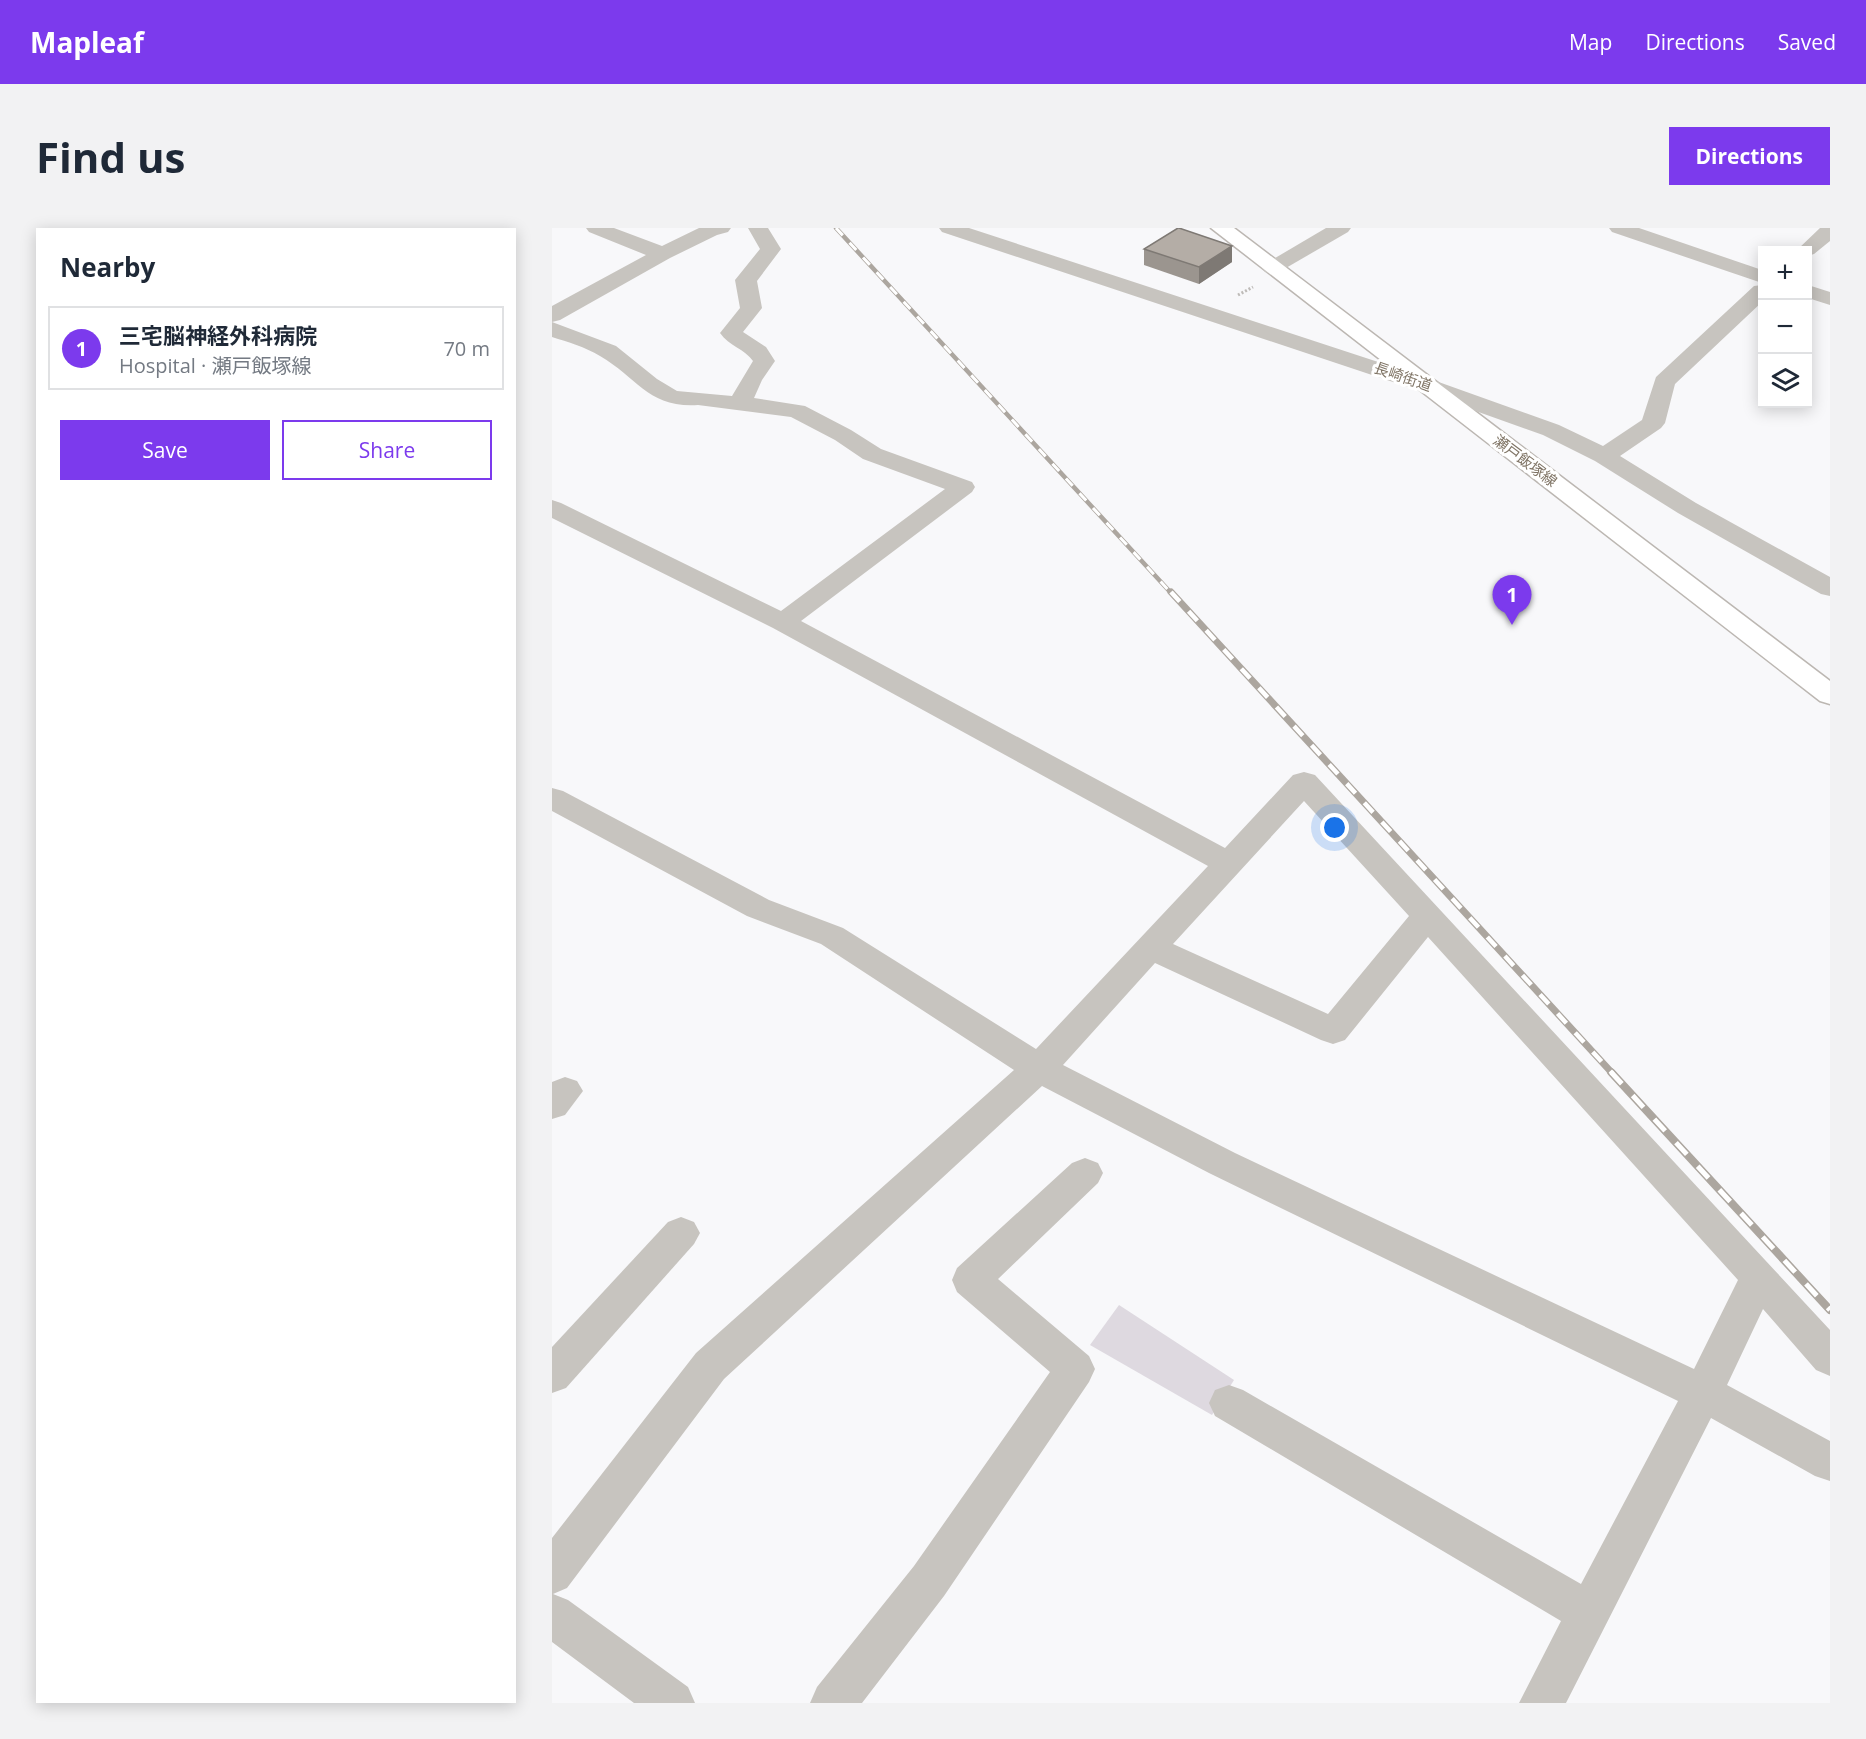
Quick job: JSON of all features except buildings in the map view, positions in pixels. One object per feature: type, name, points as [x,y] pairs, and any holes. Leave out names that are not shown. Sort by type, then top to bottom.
[{"type":"main road","name":"瀬戸飯塚線","points":[[1221,228],[1830,695]]},
{"type":"street","points":[[596,228],[663,254]]},
{"type":"street","points":[[552,315],[663,254],[711,230],[721,228]]},
{"type":"street","points":[[740,404],[751,380],[764,361],[758,352],[736,339],[731,333],[750,311],[751,299],[747,294],[746,280],[771,249],[758,228]]},
{"type":"street","name":"長崎街道","points":[[949,228],[1425,384],[1551,430],[1604,456],[1687,508],[1830,588]]},
{"type":"street","points":[[1272,268],[1341,228]]},
{"type":"street","points":[[1619,228],[1758,276]]},
{"type":"street","points":[[1812,246],[1830,230]]},
{"type":"street","points":[[1812,292],[1830,298]]},
{"type":"street","points":[[1604,456],[1653,423],[1664,382],[1758,295]]},
{"type":"street","points":[[552,329],[609,351],[656,390],[670,398],[684,401],[698,398],[797,411],[843,435],[872,454],[963,487],[783,622]]},
{"type":"street","points":[[552,508],[783,622],[1228,863]]},
{"type":"street","points":[[552,1573],[711,1366],[1039,1068],[1304,782],[1759,1276],[1830,1358]]},
{"type":"street","points":[[552,798],[758,908],[832,936],[1039,1068],[1222,1163],[1703,1394],[1830,1462]]},
{"type":"street","points":[[1150,947],[1333,1031],[1427,916]]},
{"type":"street","points":[[833,1703],[929,1581],[1075,1369],[971,1280],[1085,1173]]},
{"type":"street","points":[[552,1375],[681,1233]]},
{"type":"street","points":[[1542,1703],[1703,1394],[1759,1276]]},
{"type":"street","points":[[1229,1402],[1589,1613]]},
{"type":"street","points":[[552,1615],[672,1703]]},
{"type":"shaded area","points":[[1119,1305],[1234,1380],[1212,1415],[1090,1345]]},
{"type":"railway","points":[[836,228],[1172,594]]},
{"type":"railway","points":[[1171,592],[1613,1074]]},
{"type":"railway","points":[[1611,1072],[1830,1310]]},
{"type":"place","name":"三宅脳神経外科病院","points":[[1512,625]]}]
